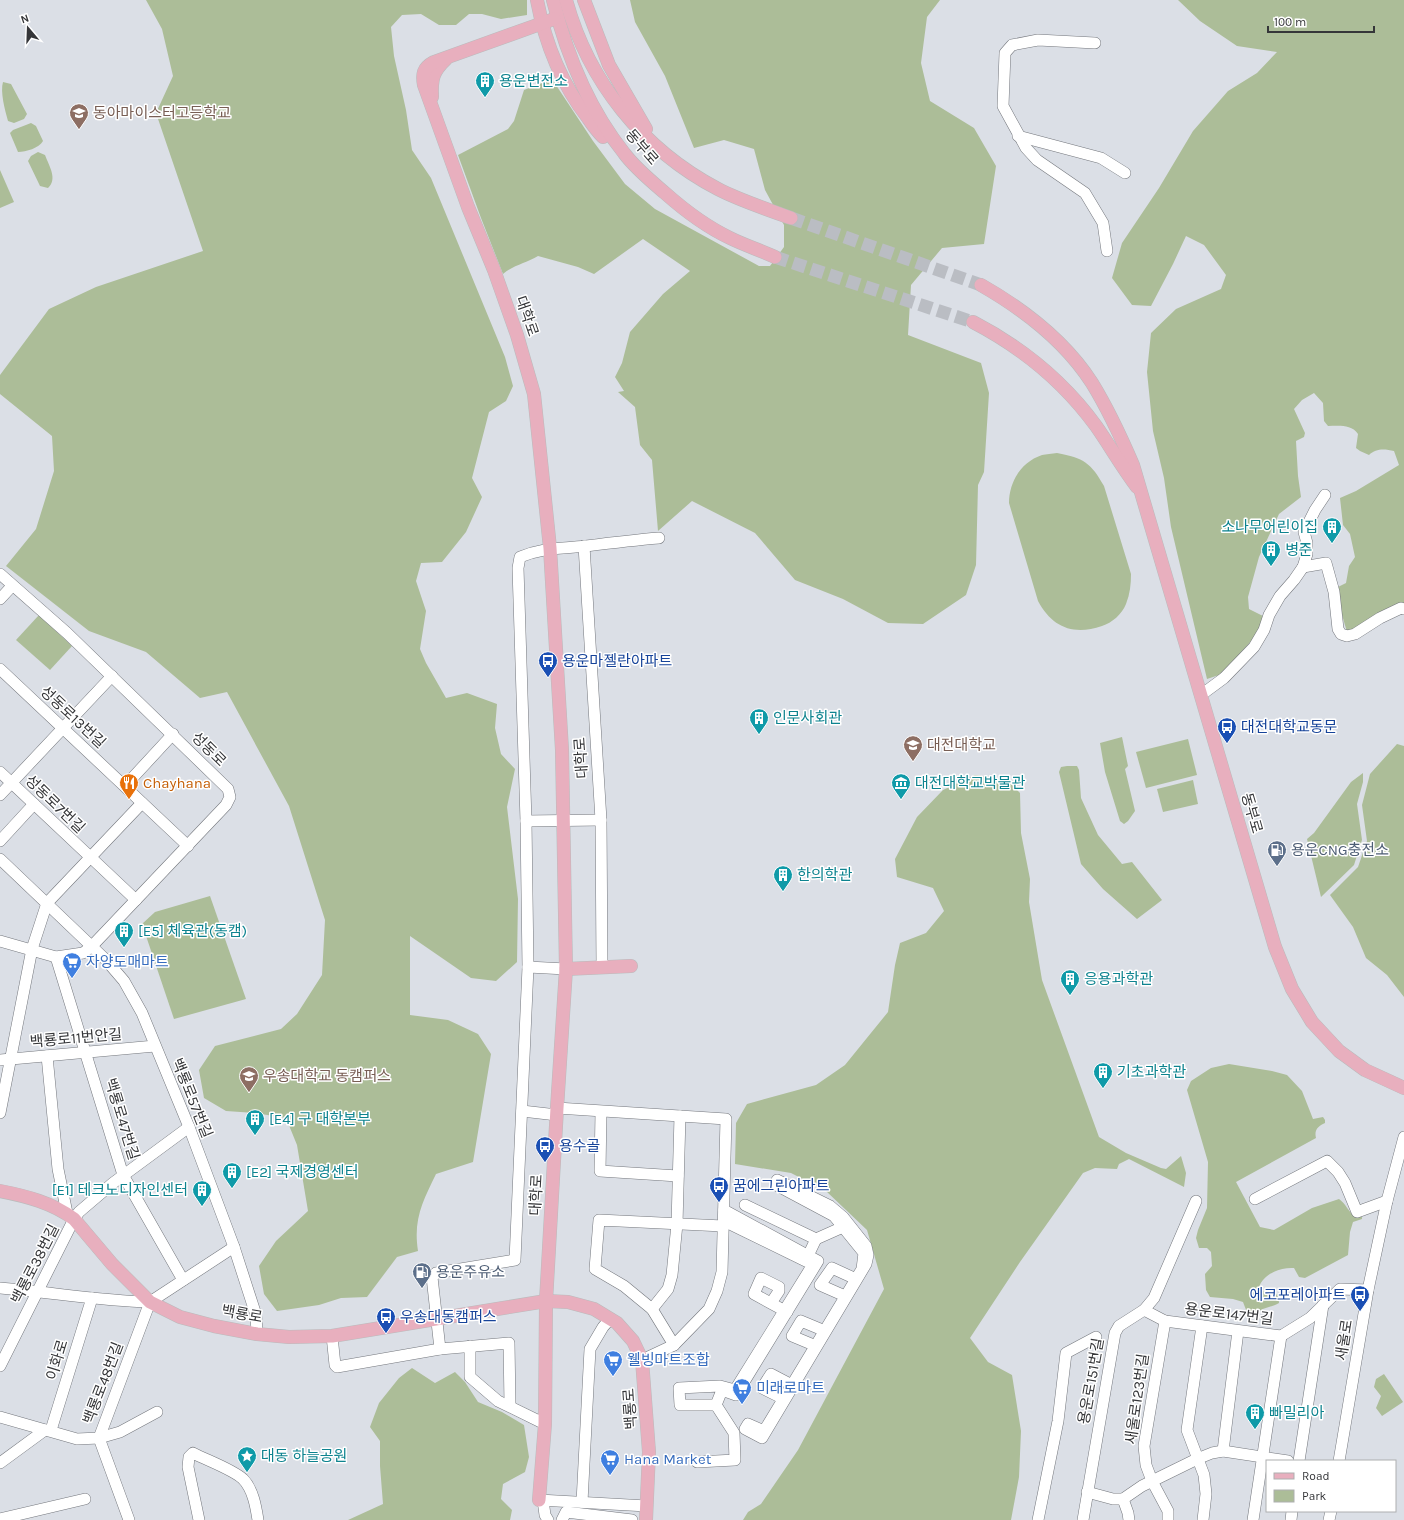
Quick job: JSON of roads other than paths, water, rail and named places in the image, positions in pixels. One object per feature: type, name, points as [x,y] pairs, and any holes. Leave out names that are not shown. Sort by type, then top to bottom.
[{"type":"main road","points":[[537,0],[548,21],[555,63],[575,101],[600,134],[624,154]]},
{"type":"main road","name":"동부로","points":[[553,0],[573,66],[588,100],[624,154],[651,181],[696,217],[728,238],[775,256]]},
{"type":"main road","name":"동부로","points":[[566,0],[570,16],[586,54],[600,80],[633,124],[659,149],[688,171],[718,189],[791,218]]},
{"type":"main road","points":[[584,7],[609,65],[659,149]]},
{"type":"main road","name":"대학로","points":[[541,1500],[545,1424],[546,1302],[566,969],[562,750],[550,548],[534,394],[517,335],[494,270],[468,207],[432,105],[431,87],[433,76],[437,68],[448,58],[548,21]]},
{"type":"main road","name":"동부로","points":[[980,285],[1002,297],[1053,337],[1076,362],[1092,383],[1117,430],[1134,465],[1275,947],[1292,989],[1312,1022],[1339,1051],[1365,1070],[1404,1088]]},
{"type":"main road","points":[[973,322],[993,332],[1026,354],[1065,390],[1096,426],[1116,458],[1144,497]]},
{"type":"main road","points":[[566,969],[631,966]]},
{"type":"main road","name":"백룡로","points":[[0,1191],[30,1197],[71,1216],[112,1264],[150,1302],[180,1317],[214,1326],[257,1334],[289,1337],[332,1336],[437,1318],[546,1302],[568,1302],[594,1309],[617,1323],[633,1341],[642,1360],[649,1452],[646,1520]]},
{"type":"street","points":[[1095,43],[1038,40],[1012,45],[1005,53],[1003,106],[1018,136],[1037,160],[1085,193],[1103,224],[1107,251]]},
{"type":"street","points":[[1018,136],[1101,158],[1125,173]]},
{"type":"street","points":[[1201,695],[1224,678],[1254,647],[1280,596],[1303,567],[1307,554],[1307,543],[1304,532],[1315,510],[1325,495]]},
{"type":"street","points":[[440,1349],[432,1276],[436,1273],[515,1260],[528,967],[526,821],[518,568],[520,557],[534,551],[550,548],[659,538]]},
{"type":"street","name":"대학로","points":[[584,546],[601,820],[602,967]]},
{"type":"street","points":[[1303,567],[1326,563],[1334,592],[1338,629],[1341,634],[1347,636],[1355,634],[1401,608],[1404,609]]},
{"type":"street","name":"성동로","points":[[0,574],[67,633],[173,734],[228,789],[230,797],[226,805],[92,946]]},
{"type":"street","points":[[0,598],[12,586]]},
{"type":"street","name":"성동로13번길","points":[[0,669],[188,846]]},
{"type":"street","points":[[0,795],[112,676]]},
{"type":"street","points":[[125,786],[173,734]]},
{"type":"street","name":"성동로7번길","points":[[0,772],[136,900]]},
{"type":"street","points":[[0,1113],[6,1059],[32,949],[46,903],[142,803]]},
{"type":"street","points":[[0,840],[34,804]]},
{"type":"street","points":[[526,821],[601,820]]},
{"type":"street","name":"백룡로57번길","points":[[0,859],[106,960],[124,982],[142,1013],[189,1127],[234,1247],[256,1315],[257,1334]]},
{"type":"street","points":[[0,941],[56,957],[83,953],[92,946]]},
{"type":"street","name":"백룡로47번길","points":[[56,957],[123,1175],[183,1280]]},
{"type":"street","points":[[528,967],[566,969]]},
{"type":"street","name":"백룡로11번안길","points":[[6,1059],[155,1046]]},
{"type":"street","name":"백룡로","points":[[47,1056],[58,1169],[71,1216]]},
{"type":"street","points":[[522,1111],[601,1112],[726,1119],[722,1272],[717,1291],[709,1309],[674,1345],[642,1360]]},
{"type":"street","points":[[601,1112],[600,1171],[678,1176]]},
{"type":"street","points":[[652,1309],[668,1288],[672,1275],[677,1224],[680,1116]]},
{"type":"street","name":"백룡로38번길","points":[[0,1366],[38,1291],[71,1216],[79,1212],[123,1175],[189,1127]]},
{"type":"street","name":"새울로","points":[[1339,1460],[1368,1290],[1387,1200],[1404,1137]]},
{"type":"street","points":[[1255,1199],[1327,1161],[1338,1172],[1345,1183],[1357,1212],[1387,1200]]},
{"type":"street","points":[[777,1180],[830,1206],[843,1217],[866,1246],[868,1255],[866,1264],[762,1438],[745,1429],[748,1424],[764,1431],[862,1269],[864,1253],[844,1228],[834,1216],[776,1185],[777,1180]]},
{"type":"street","name":"용운로151번길","points":[[1083,1520],[1115,1332],[1119,1326],[1144,1310],[1154,1298],[1196,1201]]},
{"type":"street","points":[[745,1206],[816,1239]]},
{"type":"street","points":[[674,1345],[652,1309],[624,1286],[595,1269],[599,1220],[677,1224],[724,1219],[808,1258],[812,1266],[736,1395],[722,1390],[716,1405]]},
{"type":"street","points":[[808,1258],[816,1239],[844,1228]]},
{"type":"street","points":[[0,1288],[118,1301],[150,1302],[234,1247]]},
{"type":"street","points":[[845,1296],[820,1285],[832,1268],[856,1279]]},
{"type":"street","name":"용운로147번길","points":[[1144,1310],[1165,1321],[1281,1336],[1310,1318],[1340,1288],[1368,1290]]},
{"type":"street","name":"이화로","points":[[48,1430],[92,1298]]},
{"type":"street","name":"백룡로48번길","points":[[129,1520],[99,1438],[150,1302]]},
{"type":"street","points":[[771,1303],[786,1312]]},
{"type":"street","points":[[1299,1460],[1323,1305]]},
{"type":"street","points":[[716,1405],[680,1405],[679,1388],[720,1386],[736,1390],[786,1312]]},
{"type":"street","points":[[582,1502],[590,1350],[603,1327],[610,1319]]},
{"type":"street","points":[[816,1346],[792,1336],[801,1321],[825,1330]]},
{"type":"street","name":"새울로123번길","points":[[1165,1321],[1144,1446],[1146,1465],[1152,1481],[1168,1511],[1168,1520]]},
{"type":"street","points":[[1202,1326],[1187,1430],[1204,1475],[1206,1494],[1203,1520]]},
{"type":"street","points":[[1223,1451],[1238,1331]]},
{"type":"street","points":[[332,1336],[335,1365],[337,1367],[440,1349],[509,1343],[510,1405]]},
{"type":"street","points":[[1253,1520],[1281,1336]]},
{"type":"street","points":[[1038,1520],[1058,1420],[1066,1353],[1096,1337]]},
{"type":"street","points":[[470,1346],[470,1376],[498,1400],[545,1424]]},
{"type":"street","points":[[784,1399],[762,1388],[770,1374],[792,1385]]},
{"type":"street","points":[[697,1462],[735,1460],[734,1433],[716,1405]]},
{"type":"street","points":[[0,1417],[77,1439],[99,1438],[120,1432],[157,1412]]},
{"type":"street","points":[[0,1463],[48,1430]]},
{"type":"street","points":[[1088,1492],[1113,1499],[1123,1499],[1142,1486],[1197,1459],[1212,1453],[1223,1451],[1282,1460]]},
{"type":"street","points":[[199,1520],[188,1467],[189,1457],[193,1453],[236,1474],[244,1480],[254,1501],[258,1520]]},
{"type":"street","points":[[0,1519],[85,1499]]},
{"type":"street","points":[[1123,1499],[1128,1512],[1129,1520]]},
{"type":"street","points":[[548,1520],[541,1500],[647,1506]]},
{"type":"street","points":[[562,1520],[566,1512],[632,1520]]},
{"type":"tunnel","points":[[791,218],[981,285]]},
{"type":"tunnel","points":[[775,257],[973,322]]},
{"type":"place","name":"용운변전소","points":[[485,98]]},
{"type":"place","name":"동아마이스터고등학교","points":[[79,130]]},
{"type":"place","name":"소나무어린이집","points":[[1332,544]]},
{"type":"place","name":"병준","points":[[1271,567]]},
{"type":"place","name":"용운마젤란아파트","points":[[548,678]]},
{"type":"place","name":"인문사회관","points":[[759,735]]},
{"type":"place","name":"대전대학교동문","points":[[1227,744]]},
{"type":"place","name":"대전대학교","points":[[913,762]]},
{"type":"place","name":"Chayhana","points":[[129,800]]},
{"type":"place","name":"대전대학교박물관","points":[[901,800]]},
{"type":"place","name":"용운CNG충전소","points":[[1277,867]]},
{"type":"place","name":"한의학관","points":[[783,892]]},
{"type":"place","name":"[E5] 체육관(동캠)","points":[[124,948]]},
{"type":"place","name":"자양도매마트","points":[[72,979]]},
{"type":"place","name":"응용과학관","points":[[1070,996]]},
{"type":"place","name":"기초과학관","points":[[1103,1089]]},
{"type":"place","name":"우송대학교 동캠퍼스","points":[[249,1093]]},
{"type":"place","name":"[E4] 구 대학본부","points":[[255,1136]]},
{"type":"place","name":"용수골","points":[[545,1163]]},
{"type":"place","name":"[E2] 국제경영센터","points":[[232,1189]]},
{"type":"place","name":"꿈에그린아파트","points":[[719,1203]]},
{"type":"place","name":"[E1] 테크노디자인센터","points":[[202,1207]]},
{"type":"place","name":"용운주유소","points":[[422,1289]]},
{"type":"place","name":"에코포레아파트","points":[[1360,1312]]},
{"type":"place","name":"우송대동캠퍼스","points":[[386,1334]]},
{"type":"place","name":"웰빙마트조합","points":[[613,1377]]},
{"type":"place","name":"미래로마트","points":[[742,1405]]},
{"type":"place","name":"빠밀리아","points":[[1255,1430]]},
{"type":"place","name":"대동 하늘공원","points":[[247,1473]]},
{"type":"place","name":"Hana Market","points":[[610,1476]]}]
